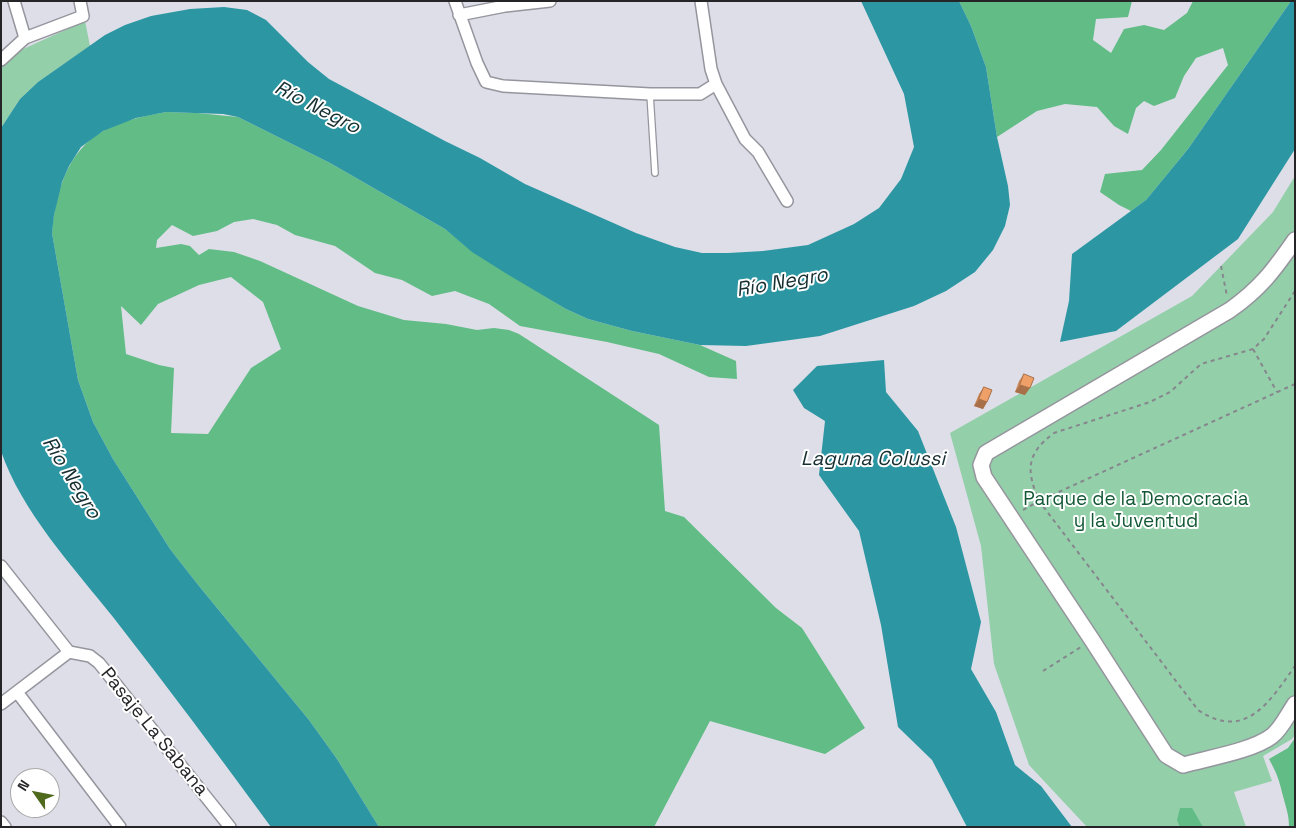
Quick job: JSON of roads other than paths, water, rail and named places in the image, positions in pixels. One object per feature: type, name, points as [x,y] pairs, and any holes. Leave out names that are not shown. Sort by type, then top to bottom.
[{"type":"street","points":[[14,1],[24,38]]},
{"type":"street","points":[[1,60],[24,38],[83,16],[80,1]]},
{"type":"street","points":[[455,1],[486,82],[504,86],[650,94],[700,94],[716,84]]},
{"type":"street","points":[[459,15],[505,6],[550,1]]},
{"type":"street","points":[[701,1],[711,69],[716,84],[744,139],[758,152],[787,201]]},
{"type":"street","points":[[1295,240],[1268,278],[1248,298],[986,453],[981,465],[984,477],[1010,518],[1092,640],[1166,756],[1183,765],[1248,747],[1271,736],[1295,704]]},
{"type":"street","points":[[1,566],[5,578],[69,652],[1,704]]},
{"type":"street","name":"Pasaje La Sabana","points":[[69,652],[90,656],[99,663],[230,827]]},
{"type":"street","points":[[17,692],[120,827]]},
{"type":"street","points":[[1,822],[5,827]]},
{"type":"lane","points":[[650,94],[655,173]]},
{"type":"water","name":"Río Negro","points":[[861,1],[959,1],[971,26],[986,67],[1010,205],[1005,226],[993,250],[975,272],[946,291],[914,306],[820,336],[746,346],[700,345],[632,331],[588,319],[566,309],[472,252],[445,229],[330,163],[238,117],[223,114],[166,112],[136,118],[103,131],[81,147],[62,182],[54,215],[52,233],[78,380],[93,422],[113,459],[170,549],[309,720],[337,759],[379,827],[271,827],[153,669],[50,538],[21,495],[1,451],[1,128],[20,99],[38,82],[105,35],[125,25],[151,16],[190,9],[224,7],[247,10],[266,20],[308,62],[329,79],[480,158],[525,184],[636,233],[675,247],[702,253],[763,251],[808,245],[854,224],[879,208],[901,179],[914,147],[904,94]]},
{"type":"water","points":[[1291,1],[1295,1],[1295,149],[1238,239],[1116,331],[1060,342],[1069,301],[1072,254],[1146,200],[1188,149]]},
{"type":"water","name":"Laguna Colussi","points":[[884,360],[886,392],[918,431],[956,527],[981,622],[971,669],[996,712],[1015,765],[1041,786],[1072,827],[967,827],[932,760],[898,727],[881,625],[859,531],[819,475],[825,421],[804,408],[793,390],[817,366]]},
{"type":"park label","name":"Parque de la Democracia y la Juventud","points":[[1136,511]]}]
